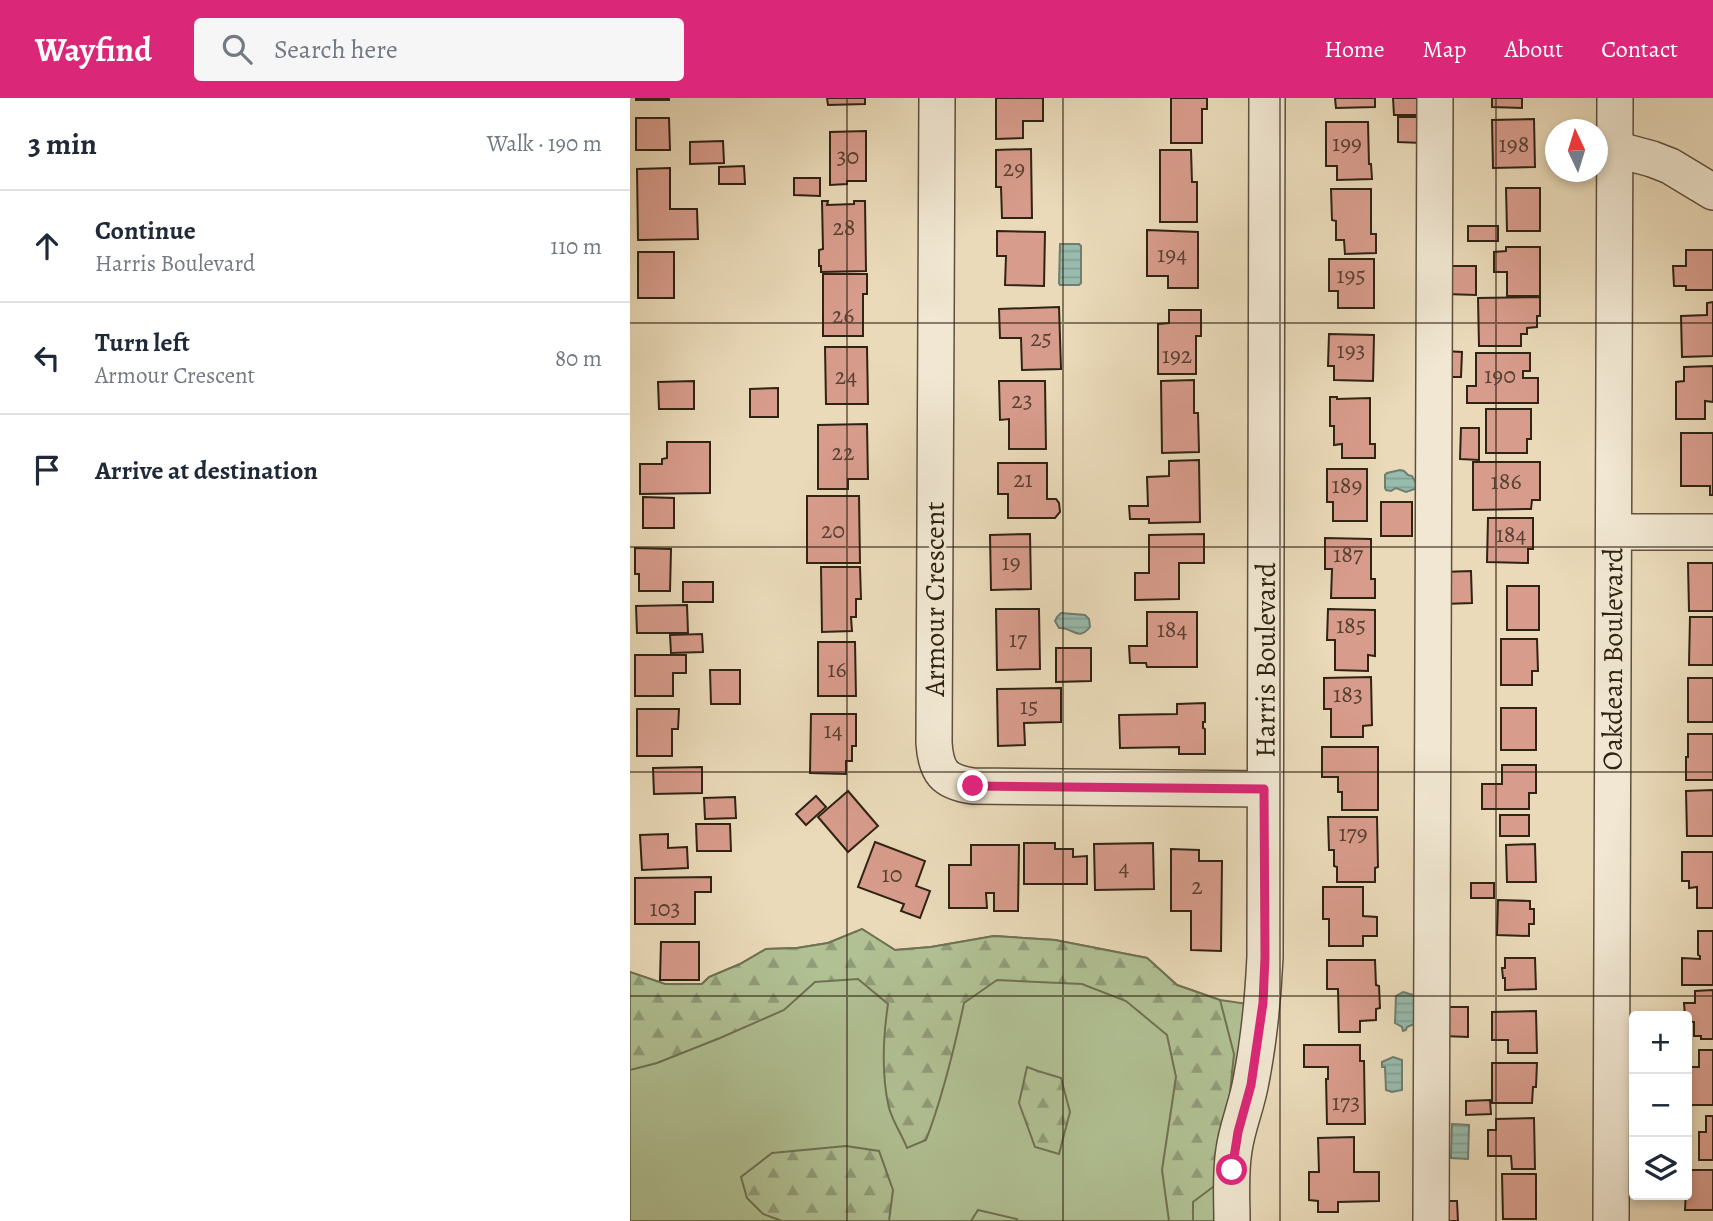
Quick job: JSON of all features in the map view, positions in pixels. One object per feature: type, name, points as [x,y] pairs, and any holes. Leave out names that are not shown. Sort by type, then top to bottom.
[{"type":"street","name":"Armour Crescent","points":[[937,98],[934,743],[937,766],[941,773],[953,782],[988,787],[1264,789]]},
{"type":"street","name":"Harris Boulevard","points":[[1232,1221],[1234,1149],[1251,1085],[1263,1003],[1265,957],[1267,98]]},
{"type":"street","points":[[1431,1221],[1435,98]]},
{"type":"street","name":"Oakdean Boulevard","points":[[1611,1221],[1615,98]]},
{"type":"street","points":[[1615,149],[1670,166],[1713,192]]},
{"type":"street","points":[[1614,532],[1713,532]]},
{"type":"green space","points":[[862,929],[895,950],[994,936],[1055,940],[1147,958],[1177,985],[1220,1000],[1248,1004],[1217,1221],[630,1221],[630,972],[665,984],[702,984],[709,977],[766,949],[828,943]]},
{"type":"green space","points":[[862,929],[895,950],[994,936],[1055,940],[1147,958],[1177,985],[1220,1000],[1234,1054],[1221,1181],[1193,1202],[1193,1221],[1169,1221],[1162,1170],[1176,1077],[1167,1035],[1126,1001],[1082,984],[997,980],[964,1003],[948,1073],[926,1140],[907,1148],[886,1095],[884,1056],[888,1004],[858,979],[815,982],[784,1010],[657,1063],[630,1070],[630,972],[665,984],[702,984],[709,977],[766,949],[828,943]]},
{"type":"green space","points":[[1027,1067],[1061,1078],[1070,1112],[1059,1154],[1035,1147],[1019,1103]]},
{"type":"green space","points":[[846,1146],[879,1151],[893,1190],[889,1221],[782,1221],[763,1214],[747,1198],[741,1177],[772,1153]]},
{"type":"green space","points":[[978,1210],[1017,1219],[1018,1221],[971,1221]]},
{"type":"shaded area","points":[[1060,244],[1081,246],[1079,285],[1059,283]]},
{"type":"shaded area","points":[[1400,470],[1412,476],[1417,485],[1415,489],[1406,492],[1396,488],[1386,490],[1385,475]]},
{"type":"shaded area","points":[[1061,613],[1085,615],[1089,619],[1090,627],[1079,634],[1059,628],[1055,621]]},
{"type":"shaded area","points":[[1403,992],[1414,996],[1414,1024],[1403,1031],[1402,1027],[1395,1023],[1396,996]]},
{"type":"shaded area","points":[[1393,1057],[1402,1060],[1402,1090],[1392,1092],[1386,1090],[1385,1067],[1382,1067],[1382,1062]]},
{"type":"shaded area","points":[[1452,1124],[1469,1125],[1468,1159],[1451,1158]]},
{"type":"building","points":[[669,98],[669,100],[636,100]]},
{"type":"building","points":[[827,98],[865,98],[865,104],[828,105]]},
{"type":"building","points":[[996,98],[1043,98],[1043,121],[1023,121],[1023,138],[996,139]]},
{"type":"building","points":[[1171,98],[1207,98],[1207,109],[1202,109],[1202,143],[1171,143]]},
{"type":"building","points":[[1335,98],[1375,98],[1375,107],[1336,108]]},
{"type":"building","points":[[1393,98],[1422,98],[1423,115],[1394,115]]},
{"type":"building","points":[[1492,98],[1522,98],[1522,108],[1492,107]]},
{"type":"building","points":[[1398,117],[1423,117],[1422,143],[1398,142]]},
{"type":"building","points":[[636,118],[669,118],[670,150],[636,150]]},
{"type":"building","points":[[1534,119],[1535,167],[1493,168],[1492,120]]},
{"type":"building","points":[[1326,122],[1368,122],[1372,179],[1337,180],[1337,166],[1326,166]]},
{"type":"building","points":[[866,131],[866,181],[830,185],[830,132]]},
{"type":"building","points":[[723,141],[724,163],[690,164],[690,142]]},
{"type":"building","points":[[1031,149],[1032,218],[1002,218],[1001,187],[996,187],[996,150]]},
{"type":"building","points":[[1160,150],[1191,150],[1192,182],[1197,182],[1197,222],[1160,222]]},
{"type":"building","points":[[744,166],[745,184],[719,184],[719,167]]},
{"type":"building","points":[[670,168],[670,209],[697,209],[698,239],[638,240],[637,169]]},
{"type":"building","points":[[794,178],[820,178],[820,196],[794,195]]},
{"type":"building","points":[[1506,188],[1540,188],[1540,231],[1507,231]]},
{"type":"building","points":[[1331,189],[1371,189],[1371,234],[1376,234],[1376,253],[1345,254],[1344,240],[1336,240]]},
{"type":"building","points":[[822,201],[828,201],[827,205],[865,201],[866,271],[821,272],[819,250],[823,249]]},
{"type":"building","points":[[1468,226],[1498,226],[1498,241],[1468,241]]},
{"type":"building","points":[[1147,230],[1198,232],[1198,288],[1168,288],[1168,276],[1147,276]]},
{"type":"building","points":[[997,231],[1045,232],[1044,286],[1005,285],[1006,256],[997,256]]},
{"type":"building","points":[[1506,247],[1540,247],[1540,296],[1507,296],[1507,272],[1494,272],[1494,252],[1506,251]]},
{"type":"building","points":[[1686,250],[1713,250],[1713,290],[1686,290],[1686,286],[1674,286],[1673,266],[1686,266]]},
{"type":"building","points":[[638,252],[674,252],[674,298],[638,298]]},
{"type":"building","points":[[1329,259],[1374,259],[1374,308],[1338,308],[1338,291],[1329,291]]},
{"type":"building","points":[[1445,266],[1476,266],[1476,295],[1445,294]]},
{"type":"building","points":[[823,274],[867,274],[867,294],[863,294],[863,336],[823,336]]},
{"type":"building","points":[[1540,297],[1537,327],[1527,328],[1527,334],[1521,334],[1521,346],[1479,346],[1478,298]]},
{"type":"building","points":[[1713,302],[1713,356],[1682,357],[1681,316],[1707,315],[1707,303]]},
{"type":"building","points":[[1059,307],[1061,369],[1022,370],[1021,338],[1000,338],[999,309]]},
{"type":"building","points":[[1169,310],[1201,310],[1201,336],[1196,336],[1196,374],[1158,374],[1158,324],[1169,323]]},
{"type":"building","points":[[1329,334],[1374,335],[1373,381],[1334,380],[1334,366],[1328,366]]},
{"type":"building","points":[[825,347],[867,347],[868,404],[826,404]]},
{"type":"building","points":[[1444,351],[1462,352],[1461,377],[1444,377]]},
{"type":"building","points":[[1476,353],[1530,353],[1530,371],[1523,371],[1523,378],[1538,378],[1538,403],[1467,403],[1467,386],[1476,386]]},
{"type":"building","points":[[1713,366],[1713,402],[1705,401],[1705,419],[1676,419],[1676,382],[1684,381],[1684,367]]},
{"type":"building","points":[[1194,380],[1194,413],[1198,413],[1199,452],[1162,453],[1161,381]]},
{"type":"building","points":[[694,381],[694,409],[659,409],[658,382]]},
{"type":"building","points":[[999,381],[1045,381],[1046,449],[1009,449],[1009,419],[1000,420]]},
{"type":"building","points":[[778,388],[778,417],[750,417],[750,389]]},
{"type":"building","points":[[1330,397],[1370,398],[1370,444],[1375,444],[1375,458],[1342,458],[1342,444],[1334,445],[1334,426],[1330,426]]},
{"type":"building","points":[[1486,409],[1531,409],[1531,439],[1527,439],[1527,453],[1486,453]]},
{"type":"building","points":[[867,424],[868,479],[848,479],[848,489],[818,489],[818,425]]},
{"type":"building","points":[[1461,428],[1479,428],[1479,460],[1460,459]]},
{"type":"building","points":[[1681,433],[1713,433],[1713,495],[1710,495],[1710,486],[1681,486]]},
{"type":"building","points":[[667,442],[710,442],[710,493],[640,494],[640,464],[662,464],[662,459],[667,458]]},
{"type":"building","points":[[1199,460],[1200,522],[1149,523],[1149,519],[1130,519],[1129,506],[1148,506],[1147,477],[1169,476],[1169,461]]},
{"type":"building","points":[[1473,462],[1540,462],[1540,500],[1532,500],[1531,509],[1473,510]]},
{"type":"building","points":[[998,463],[1047,463],[1047,499],[1056,499],[1059,503],[1060,512],[1055,518],[1008,518],[1008,494],[998,494]]},
{"type":"building","points":[[1327,469],[1367,469],[1367,521],[1333,521],[1333,502],[1327,502]]},
{"type":"building","points":[[807,496],[859,496],[860,563],[807,563]]},
{"type":"building","points":[[643,497],[674,498],[674,528],[643,528]]},
{"type":"building","points":[[1381,502],[1412,502],[1412,536],[1381,536]]},
{"type":"building","points":[[1488,518],[1533,518],[1533,549],[1528,549],[1528,563],[1487,562]]},
{"type":"building","points":[[1030,534],[1031,589],[991,590],[990,535]]},
{"type":"building","points":[[1204,534],[1204,563],[1179,563],[1179,599],[1135,600],[1135,573],[1149,573],[1149,535]]},
{"type":"building","points":[[1325,538],[1371,539],[1371,579],[1375,579],[1375,598],[1331,598],[1332,569],[1325,569]]},
{"type":"building","points":[[635,548],[671,549],[670,591],[639,591],[639,574],[635,574]]},
{"type":"building","points":[[1688,563],[1713,563],[1713,611],[1689,611]]},
{"type":"building","points":[[821,567],[860,567],[861,599],[856,599],[856,617],[851,617],[852,631],[822,632]]},
{"type":"building","points":[[1471,571],[1472,603],[1444,604],[1443,572]]},
{"type":"building","points":[[683,582],[713,582],[713,602],[683,602]]},
{"type":"building","points":[[1507,586],[1539,586],[1539,630],[1507,630]]},
{"type":"building","points":[[687,605],[688,633],[637,633],[636,606]]},
{"type":"building","points":[[996,609],[1039,609],[1040,669],[997,670]]},
{"type":"building","points":[[1328,609],[1375,610],[1375,656],[1368,655],[1368,671],[1335,670],[1335,640],[1327,640]]},
{"type":"building","points":[[1147,612],[1197,612],[1197,667],[1147,667],[1146,663],[1130,663],[1129,646],[1147,646]]},
{"type":"building","points":[[1690,617],[1713,617],[1713,665],[1689,665]]},
{"type":"building","points":[[702,634],[703,652],[671,653],[670,635]]},
{"type":"building","points":[[1501,639],[1537,639],[1538,671],[1532,671],[1532,685],[1501,685]]},
{"type":"building","points":[[818,642],[855,642],[856,696],[818,696]]},
{"type":"building","points":[[1056,648],[1091,648],[1091,681],[1056,682]]},
{"type":"building","points":[[635,655],[686,655],[686,673],[673,673],[673,696],[635,696]]},
{"type":"building","points":[[710,670],[740,670],[740,704],[711,704]]},
{"type":"building","points":[[1371,677],[1372,725],[1363,726],[1363,737],[1331,737],[1331,709],[1324,709],[1324,678]]},
{"type":"building","points":[[1688,678],[1713,678],[1713,722],[1688,722]]},
{"type":"building","points":[[1061,688],[1061,722],[1024,723],[1025,745],[998,746],[997,689]]},
{"type":"building","points":[[1205,703],[1205,754],[1179,754],[1179,747],[1120,748],[1119,715],[1177,714],[1177,704]]},
{"type":"building","points":[[1501,708],[1536,708],[1536,750],[1501,750]]},
{"type":"building","points":[[637,709],[679,709],[678,729],[672,729],[672,756],[637,756]]},
{"type":"building","points":[[811,714],[856,714],[856,746],[852,746],[852,761],[846,761],[846,774],[810,773]]},
{"type":"building","points":[[1688,734],[1713,734],[1713,780],[1686,780]]},
{"type":"building","points":[[1322,747],[1378,747],[1378,810],[1342,810],[1342,792],[1338,792],[1338,777],[1322,777]]},
{"type":"building","points":[[1502,765],[1536,765],[1536,793],[1529,793],[1529,809],[1482,809],[1482,784],[1502,784]]},
{"type":"building","points":[[702,767],[702,793],[654,794],[653,768]]},
{"type":"building","points":[[1713,790],[1713,836],[1687,836],[1686,791]]},
{"type":"building","points":[[848,791],[878,826],[848,852],[818,817]]},
{"type":"building","points":[[816,796],[826,807],[806,825],[796,814]]},
{"type":"building","points":[[735,797],[736,818],[705,819],[704,798]]},
{"type":"building","points":[[1500,815],[1529,815],[1529,836],[1500,836]]},
{"type":"building","points":[[1328,817],[1377,817],[1378,867],[1375,868],[1375,882],[1337,882],[1334,850],[1329,850]]},
{"type":"building","points":[[696,824],[730,824],[731,851],[697,851]]},
{"type":"building","points":[[668,834],[668,848],[687,847],[688,868],[642,870],[640,835]]},
{"type":"building","points":[[875,842],[925,861],[916,886],[930,891],[920,918],[901,911],[904,904],[858,887]]},
{"type":"building","points":[[1024,843],[1055,843],[1055,849],[1073,849],[1073,857],[1087,856],[1087,884],[1024,884]]},
{"type":"building","points":[[1153,843],[1154,889],[1095,890],[1094,844]]},
{"type":"building","points":[[1535,844],[1536,882],[1507,882],[1506,845]]},
{"type":"building","points":[[971,845],[1019,845],[1018,911],[994,911],[994,893],[986,893],[987,908],[949,908],[949,865],[971,865]]},
{"type":"building","points":[[1171,849],[1199,850],[1199,861],[1222,861],[1221,951],[1191,950],[1191,911],[1171,911]]},
{"type":"building","points":[[1682,852],[1713,852],[1713,908],[1697,908],[1697,887],[1689,888],[1689,881],[1682,881]]},
{"type":"building","points":[[711,877],[711,892],[695,892],[695,924],[635,924],[635,878]]},
{"type":"building","points":[[1471,883],[1494,883],[1494,898],[1471,898]]},
{"type":"building","points":[[1323,887],[1363,887],[1363,916],[1377,917],[1377,936],[1363,936],[1363,946],[1329,946],[1329,919],[1323,919]]},
{"type":"building","points":[[1498,900],[1530,901],[1530,909],[1534,909],[1534,924],[1529,924],[1529,936],[1497,935]]},
{"type":"building","points":[[1698,931],[1713,931],[1713,985],[1682,985],[1682,958],[1700,959]]},
{"type":"building","points":[[661,942],[699,942],[699,980],[660,980]]},
{"type":"building","points":[[1505,958],[1535,958],[1536,989],[1505,990],[1502,968],[1505,968]]},
{"type":"building","points":[[1327,960],[1375,960],[1380,1008],[1376,1009],[1376,1020],[1360,1021],[1360,1032],[1339,1032],[1338,989],[1327,989]]},
{"type":"building","points":[[1713,990],[1713,1039],[1694,1036],[1692,1011],[1685,1011],[1684,1003],[1695,1003],[1695,991]]},
{"type":"building","points":[[1443,1007],[1468,1007],[1468,1037],[1443,1036]]},
{"type":"building","points":[[1536,1011],[1537,1053],[1508,1053],[1508,1040],[1492,1040],[1492,1012]]},
{"type":"building","points":[[1304,1045],[1360,1045],[1360,1061],[1364,1061],[1365,1124],[1327,1124],[1328,1067],[1304,1067]]},
{"type":"building","points":[[1699,1050],[1713,1050],[1713,1105],[1692,1105],[1692,1067],[1699,1067]]},
{"type":"building","points":[[1492,1063],[1537,1063],[1532,1103],[1492,1103]]},
{"type":"building","points":[[1490,1100],[1491,1114],[1466,1115],[1466,1101]]},
{"type":"building","points":[[1706,1116],[1713,1116],[1713,1160],[1699,1160],[1699,1132],[1706,1132]]},
{"type":"building","points":[[1534,1118],[1535,1169],[1512,1169],[1511,1156],[1488,1156],[1488,1130],[1496,1130],[1496,1119]]},
{"type":"building","points":[[1354,1137],[1354,1172],[1379,1172],[1379,1201],[1338,1202],[1338,1212],[1318,1212],[1318,1201],[1309,1200],[1309,1172],[1319,1172],[1318,1138]]},
{"type":"building","points":[[1692,1170],[1713,1170],[1713,1210],[1685,1210],[1686,1200],[1692,1200]]},
{"type":"building","points":[[1502,1174],[1536,1174],[1536,1219],[1503,1219]]},
{"type":"building","points":[[1442,1201],[1457,1201],[1458,1221],[1442,1221]]},
{"type":"route","points":[[973,786],[1264,789],[1263,1003],[1251,1085],[1234,1149],[1232,1170]]}]
